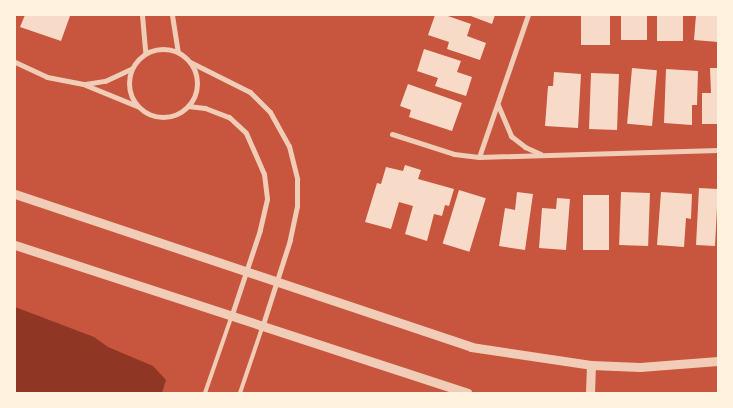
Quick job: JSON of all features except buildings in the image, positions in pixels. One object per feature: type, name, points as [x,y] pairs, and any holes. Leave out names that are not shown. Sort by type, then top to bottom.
[{"type":"street","points":[[142,15],[145,53]]},
{"type":"street","points":[[172,15],[178,52]]},
{"type":"street","points":[[479,157],[528,15]]},
{"type":"street","points":[[82,84],[105,81],[132,68],[145,53],[167,48],[178,52],[190,62],[250,92],[270,112],[289,146],[297,179],[297,206],[262,328]]},
{"type":"street","points":[[15,62],[47,77],[82,84],[158,116],[175,114],[188,106],[197,89],[197,80],[190,62]]},
{"type":"street","points":[[132,68],[129,89],[139,107]]},
{"type":"street","points":[[498,105],[511,136],[525,148],[544,155]]},
{"type":"street","points":[[188,106],[205,108],[228,118],[246,133],[256,150],[264,174],[266,199],[246,271],[230,318]]},
{"type":"street","points":[[392,134],[454,154],[479,157],[718,150]]},
{"type":"street","points":[[15,194],[276,281],[312,295],[471,346],[592,365],[640,367],[718,361]]},
{"type":"street","points":[[15,245],[230,318],[467,393]]},
{"type":"street","points":[[590,393],[592,365]]},
{"type":"lane","points":[[205,393],[230,318]]},
{"type":"lane","points":[[240,393],[262,328]]},
{"type":"shaded area","points":[[15,307],[94,337],[108,347],[153,366],[166,380],[162,393],[15,393]]}]
